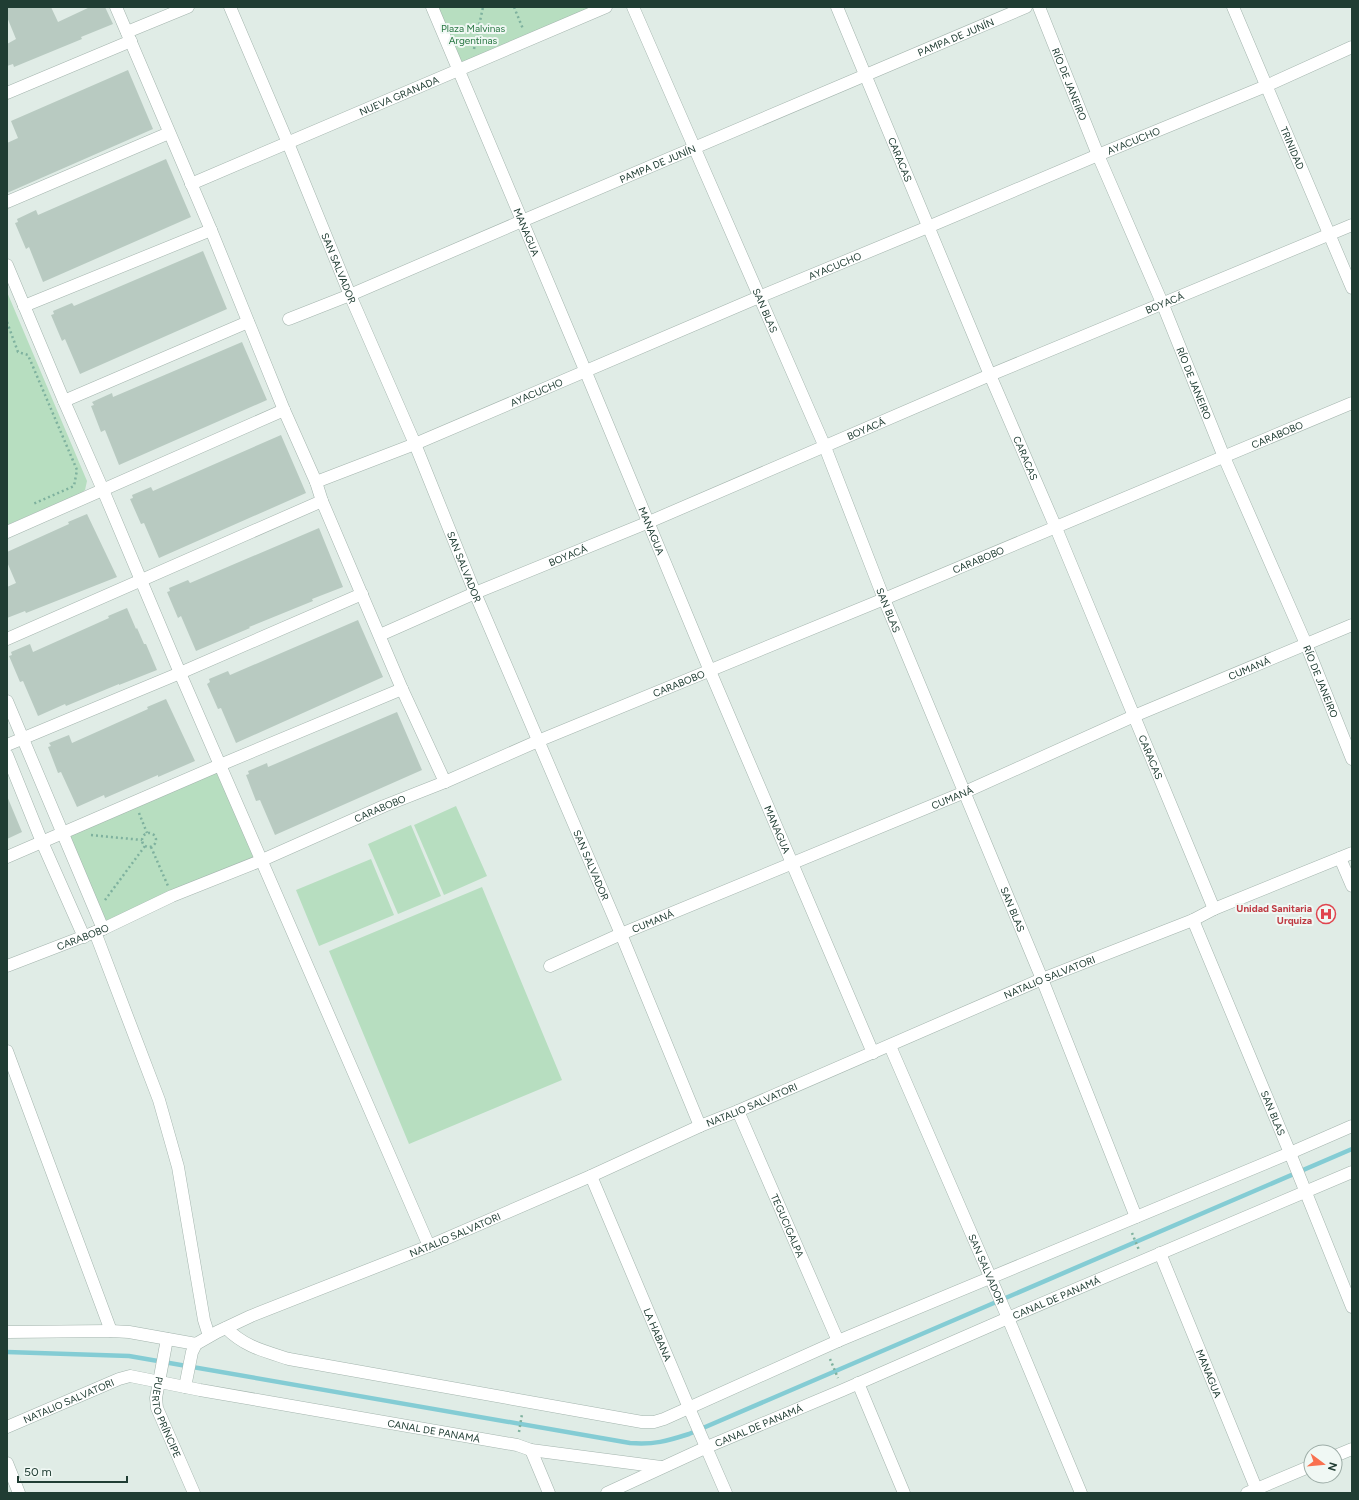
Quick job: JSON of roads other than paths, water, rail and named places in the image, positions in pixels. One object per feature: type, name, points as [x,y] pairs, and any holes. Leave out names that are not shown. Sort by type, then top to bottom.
[{"type":"street","points":[[116,7],[211,230],[284,410],[316,482],[322,501],[402,689],[445,782]]},
{"type":"street","points":[[7,93],[188,7]]},
{"type":"street","name":"SAN SALVADOR","points":[[230,7],[288,143],[350,295],[415,444],[475,593],[621,934],[700,1126]]},
{"type":"street","name":"MANAGUA","points":[[432,7],[649,522],[710,671],[873,1053]]},
{"type":"street","name":"NUEVA GRANADA","points":[[191,184],[606,7]]},
{"type":"street","name":"SAN BLAS","points":[[633,7],[693,148],[825,447],[884,599],[1042,979],[1131,1219]]},
{"type":"street","name":"CARACAS","points":[[837,7],[1214,909]]},
{"type":"street","name":"PAMPA DE JUNÍN","points":[[289,319],[350,295],[1026,7]]},
{"type":"street","name":"RÍO DE JANEIRO","points":[[1039,7],[1098,154],[1163,305],[1224,456],[1306,644],[1352,759]]},
{"type":"street","name":"TRINIDAD","points":[[1233,7],[1352,288]]},
{"type":"street","name":"AYACUCHO","points":[[316,482],[415,444],[585,370],[928,227],[1098,154],[1266,86],[1352,47]]},
{"type":"street","points":[[7,202],[169,133]]},
{"type":"street","name":"BOYACÁ","points":[[380,635],[475,593],[649,522],[825,447],[990,375],[1163,305],[1352,225]]},
{"type":"street","points":[[24,306],[211,230]]},
{"type":"street","points":[[7,266],[260,861],[429,1246]]},
{"type":"street","points":[[64,401],[248,322]]},
{"type":"street","name":"CARABOBO","points":[[7,966],[94,932],[172,896],[260,861],[384,806],[445,782],[538,741],[1056,528],[1352,403]]},
{"type":"street","points":[[7,532],[284,410]]},
{"type":"street","points":[[7,639],[322,501]]},
{"type":"street","points":[[7,745],[180,673],[362,594]]},
{"type":"street","name":"CUMANÁ","points":[[550,966],[621,934],[965,792],[1134,716],[1352,625]]},
{"type":"street","points":[[7,857],[220,765],[402,689]]},
{"type":"street","points":[[7,701],[96,912],[94,932]]},
{"type":"street","points":[[7,755],[42,842],[94,932],[159,1100],[178,1167],[204,1320],[209,1336]]},
{"type":"street","name":"NATALIO SALVATORI","points":[[196,1344],[226,1328],[429,1246],[591,1176],[700,1126],[890,1046],[1042,979],[1193,920],[1214,909],[1352,853]]},
{"type":"street","points":[[1340,858],[1352,886]]},
{"type":"street","name":"SAN BLAS","points":[[1193,920],[1352,1307]]},
{"type":"street","name":"SAN SALVADOR","points":[[890,1046],[1008,1318],[1081,1493]]},
{"type":"street","points":[[7,1051],[111,1331]]},
{"type":"street","name":"TEGUCIGALPA","points":[[738,1111],[838,1341]]},
{"type":"street","points":[[226,1328],[236,1338],[252,1347],[289,1358],[642,1422],[659,1420],[838,1341],[1131,1219],[1292,1158],[1352,1126]]},
{"type":"street","name":"CANAL DE PANAMÁ","points":[[130,1376],[517,1445],[530,1450],[661,1467],[1144,1260],[1304,1188],[1352,1172]]},
{"type":"street","name":"LA HABANA","points":[[591,1176],[726,1493]]},
{"type":"street","name":"MANAGUA","points":[[1160,1253],[1254,1492]]},
{"type":"street","points":[[7,1332],[129,1332],[196,1344],[192,1352],[185,1387]]},
{"type":"street","name":"PUERTO PRÍNCIPE","points":[[166,1339],[160,1382],[156,1398],[157,1408],[194,1493]]},
{"type":"street","name":"NATALIO SALVATORI","points":[[7,1427],[119,1379],[130,1376]]},
{"type":"street","points":[[858,1383],[904,1493]]},
{"type":"street","points":[[530,1450],[549,1493]]},
{"type":"street","points":[[7,1463],[19,1493]]},
{"type":"street","points":[[607,1493],[661,1467]]},
{"type":"street","points":[[1254,1492],[1303,1470]]},
{"type":"waterway","points":[[7,1352],[129,1356],[630,1443],[660,1442],[689,1434],[1352,1149]]},
{"type":"place","name":"Unidad Sanitaria Urquiza","points":[[1326,914]]},
{"type":"park label","name":"Plaza Malvinas Argentinas","points":[[473,34]]}]
